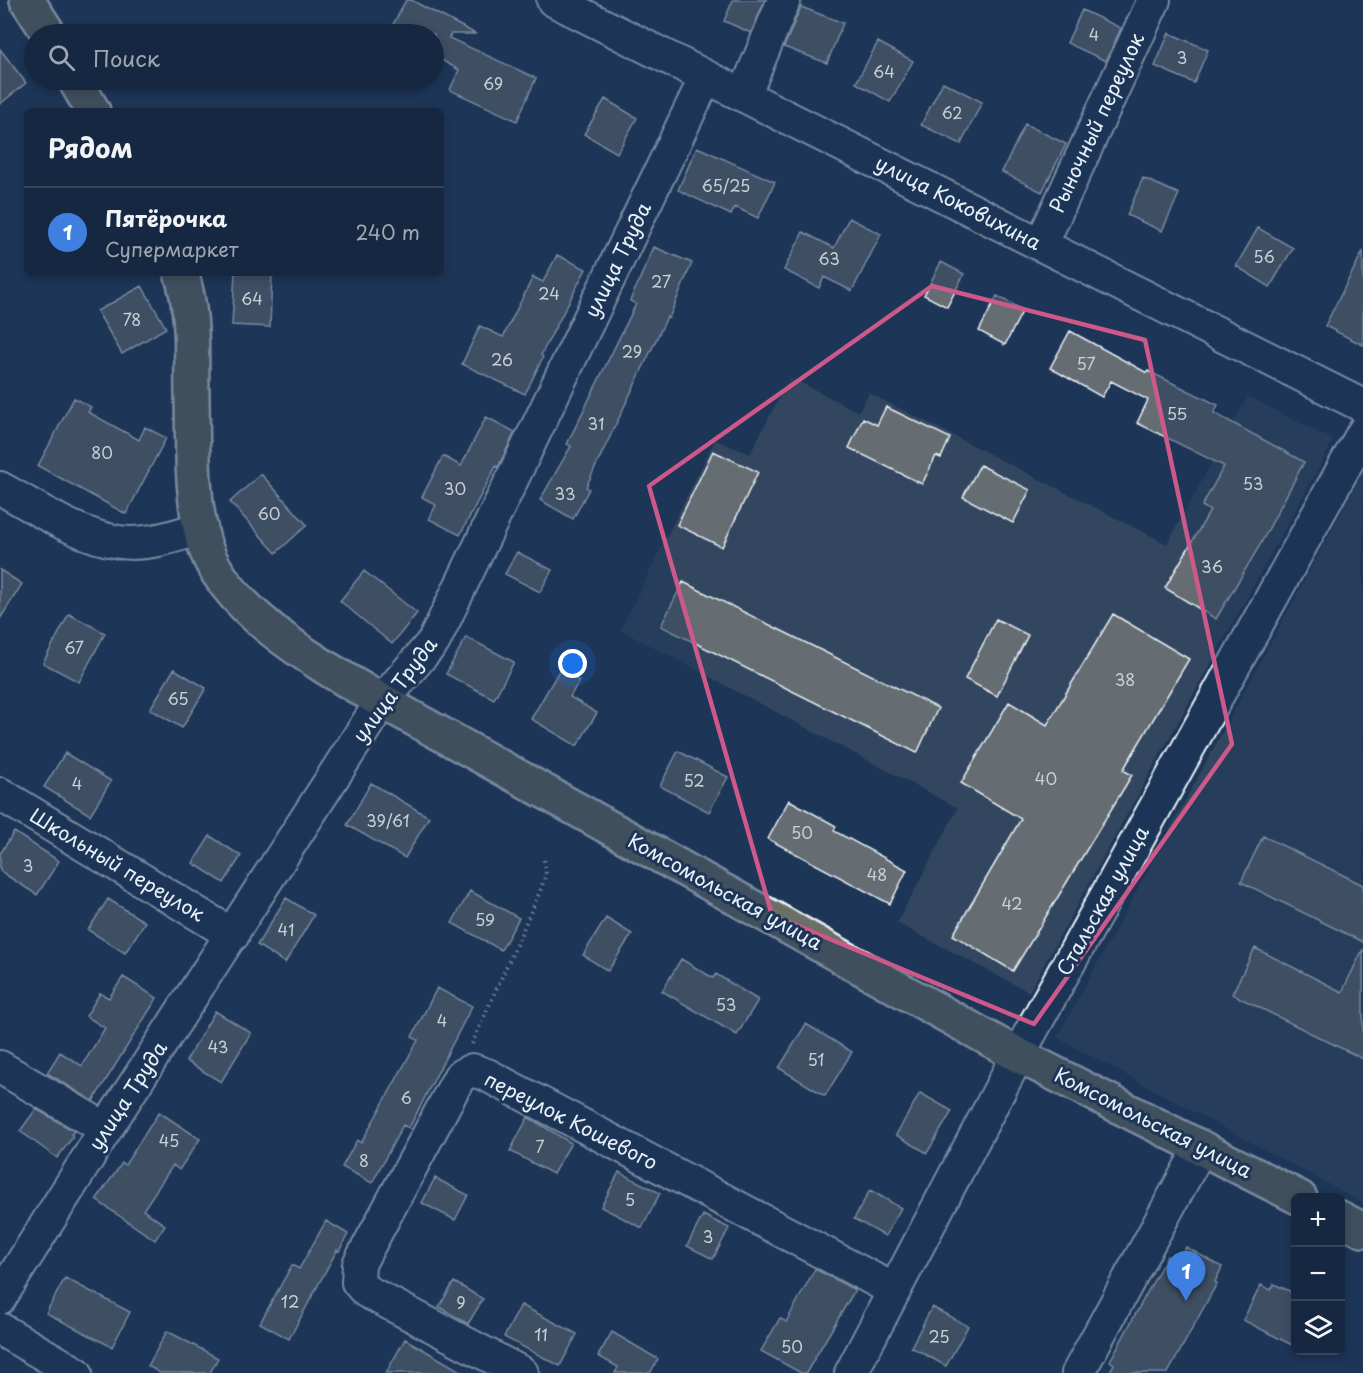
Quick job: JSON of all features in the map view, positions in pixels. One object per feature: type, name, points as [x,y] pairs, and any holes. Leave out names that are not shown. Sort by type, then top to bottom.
[{"type":"main road","points":[[27,0],[43,24]]},
{"type":"main road","points":[[81,90],[91,108]]},
{"type":"main road","name":"Комсомольская улица","points":[[181,276],[191,316],[194,493],[204,542],[218,573],[241,603],[285,639],[326,668],[382,701],[1018,1054],[1292,1193]]},
{"type":"main road","points":[[1345,1220],[1363,1230]]},
{"type":"street","name":"улица Коковихина","points":[[553,0],[1363,406]]},
{"type":"street","points":[[744,96],[784,0]]},
{"type":"street","name":"Рыночный переулок","points":[[1041,245],[1154,0]]},
{"type":"street","name":"улица Труда","points":[[0,1298],[106,1129],[382,701],[435,641],[706,77]]},
{"type":"street","name":"Стальская улица","points":[[851,1373],[1018,1054],[1363,433]]},
{"type":"street","points":[[0,488],[74,527],[120,542],[167,538],[201,528]]},
{"type":"street","name":"Школьный переулок","points":[[0,794],[233,935]]},
{"type":"street","points":[[0,1067],[106,1129]]},
{"type":"street","name":"переулок Кошевого","points":[[522,1373],[366,1291],[358,1282],[359,1264],[460,1076],[472,1070],[894,1290]]},
{"type":"street","points":[[1078,1373],[1201,1147]]},
{"type":"street","points":[[0,1329],[76,1373]]},
{"type":"path","points":[[460,1076],[477,1029],[541,889],[546,874],[544,860]]},
{"type":"highlighted area","points":[[932,286],[1145,340],[1232,744],[1034,1024],[772,915],[649,486]]},
{"type":"shaded area","points":[[790,377],[858,412],[869,393],[1167,544],[1248,396],[1334,440],[1029,992],[897,923],[958,808],[620,630],[715,440],[750,454]]},
{"type":"shaded area","points":[[1363,472],[1363,1203],[1057,1038]]},
{"type":"building","points":[[406,0],[411,0],[476,34],[451,34],[449,38],[536,78],[517,121],[450,90],[459,70],[444,61],[444,24],[393,24]]},
{"type":"building","points":[[733,0],[765,0],[751,33],[724,21]]},
{"type":"building","points":[[801,7],[843,23],[827,63],[784,47]]},
{"type":"building","points":[[1082,10],[1121,28],[1106,61],[1067,43]]},
{"type":"building","points":[[1169,33],[1208,50],[1194,83],[1155,66]]},
{"type":"building","points":[[878,42],[913,61],[890,102],[856,83]]},
{"type":"building","points":[[0,49],[24,80],[24,85],[0,104]]},
{"type":"building","points":[[943,82],[982,102],[961,144],[921,125]]},
{"type":"building","points":[[605,99],[637,118],[617,153],[584,134]]},
{"type":"building","points":[[1025,124],[1066,144],[1042,192],[1002,172]]},
{"type":"building","points":[[697,147],[775,182],[758,218],[735,207],[731,215],[678,190]]},
{"type":"building","points":[[1143,178],[1179,194],[1162,231],[1127,215]]},
{"type":"building","points":[[849,218],[881,234],[852,291],[824,277],[819,288],[784,270],[803,232],[834,248]]},
{"type":"building","points":[[1258,228],[1293,248],[1270,287],[1236,266]]},
{"type":"building","points":[[654,247],[692,263],[669,318],[667,317],[586,487],[589,489],[573,519],[540,500],[571,446],[567,444],[636,304],[630,301]]},
{"type":"building","points":[[1363,251],[1363,345],[1325,326]]},
{"type":"building","points":[[557,255],[586,269],[541,355],[543,357],[525,394],[462,364],[480,326],[503,337],[533,277],[543,282]]},
{"type":"building","points":[[941,262],[964,274],[947,307],[924,295]]},
{"type":"building","points":[[235,276],[272,276],[270,327],[232,325]]},
{"type":"building","points":[[142,286],[166,328],[122,354],[97,311]]},
{"type":"building","points":[[997,296],[1023,310],[1005,345],[979,331]]},
{"type":"building","points":[[1070,331],[1147,373],[1148,371],[1218,405],[1214,413],[1304,462],[1260,545],[1216,619],[1165,588],[1210,511],[1202,506],[1224,466],[1137,423],[1148,400],[1111,381],[1102,397],[1050,368]]},
{"type":"building","points":[[74,398],[91,407],[88,412],[139,440],[145,427],[166,438],[126,514],[38,466]]},
{"type":"building","points":[[886,407],[950,438],[941,458],[936,456],[922,484],[849,448],[863,418],[877,425]]},
{"type":"building","points":[[486,417],[515,432],[460,535],[429,519],[436,505],[422,497],[443,456],[461,466]]},
{"type":"building","points":[[713,451],[758,472],[722,547],[677,525]]},
{"type":"building","points":[[980,465],[1030,490],[1013,523],[963,497]]},
{"type":"building","points":[[261,474],[307,525],[276,553],[230,502]]},
{"type":"building","points":[[517,552],[552,570],[540,592],[505,574]]},
{"type":"building","points":[[0,570],[22,584],[0,619]]},
{"type":"building","points":[[364,571],[417,613],[392,644],[340,601]]},
{"type":"building","points":[[683,582],[938,708],[917,753],[661,626]]},
{"type":"building","points":[[69,614],[105,633],[79,682],[43,663]]},
{"type":"building","points":[[1113,614],[1189,659],[1123,770],[1132,775],[1013,971],[953,935],[1021,819],[961,783],[1009,702],[1047,725]]},
{"type":"building","points":[[996,619],[1028,635],[997,696],[965,679]]},
{"type":"building","points":[[466,637],[514,662],[494,699],[446,674]]},
{"type":"building","points":[[174,669],[206,688],[182,728],[150,709]]},
{"type":"building","points":[[560,669],[579,681],[570,697],[597,713],[577,746],[531,719]]},
{"type":"building","points":[[678,751],[728,777],[709,812],[660,786]]},
{"type":"building","points":[[65,753],[111,781],[90,815],[44,787]]},
{"type":"building","points":[[371,783],[429,817],[405,858],[347,825]]},
{"type":"building","points":[[789,800],[836,826],[834,831],[907,870],[890,904],[768,839]]},
{"type":"building","points":[[14,832],[59,861],[37,895],[0,871],[0,854]]},
{"type":"building","points":[[210,836],[241,856],[224,883],[193,863]]},
{"type":"building","points":[[1263,836],[1363,885],[1363,942],[1241,882]]},
{"type":"building","points":[[470,891],[519,918],[501,950],[452,923]]},
{"type":"building","points":[[286,898],[314,915],[285,963],[257,945]]},
{"type":"building","points":[[108,899],[145,922],[125,953],[88,930]]},
{"type":"building","points":[[606,918],[632,934],[608,971],[583,955]]},
{"type":"building","points":[[1255,948],[1342,992],[1363,949],[1363,1059],[1232,994]]},
{"type":"building","points":[[681,959],[713,978],[716,974],[758,1000],[737,1035],[662,991]]},
{"type":"building","points":[[123,977],[157,998],[93,1101],[47,1073],[60,1052],[82,1066],[105,1028],[86,1016],[100,993],[109,998]]},
{"type":"building","points":[[437,988],[472,1006],[409,1128],[403,1125],[372,1183],[342,1167],[357,1140],[361,1143],[418,1040],[412,1037]]},
{"type":"building","points":[[215,1011],[251,1033],[221,1082],[186,1061]]},
{"type":"building","points":[[806,1024],[852,1052],[825,1096],[779,1068]]},
{"type":"building","points":[[920,1093],[952,1111],[927,1153],[896,1135]]},
{"type":"building","points":[[36,1109],[74,1131],[71,1135],[73,1137],[57,1158],[20,1131]]},
{"type":"building","points":[[159,1112],[200,1139],[179,1170],[173,1165],[143,1210],[165,1225],[155,1240],[96,1200],[122,1163],[125,1165]]},
{"type":"building","points":[[528,1117],[571,1143],[553,1174],[510,1151]]},
{"type":"building","points":[[619,1172],[660,1193],[642,1228],[601,1207]]},
{"type":"building","points":[[435,1178],[468,1195],[455,1220],[422,1203]]},
{"type":"building","points":[[870,1190],[901,1208],[885,1236],[854,1219]]},
{"type":"building","points":[[703,1215],[729,1228],[713,1259],[687,1246]]},
{"type":"building","points":[[326,1221],[348,1234],[289,1339],[260,1323],[292,1265],[299,1269]]},
{"type":"building","points":[[1186,1247],[1222,1267],[1215,1282],[1217,1283],[1168,1373],[1109,1373],[1114,1364],[1110,1361],[1167,1256],[1178,1262]]},
{"type":"building","points":[[815,1269],[855,1290],[806,1373],[801,1373],[761,1351],[780,1318],[786,1322]]},
{"type":"building","points":[[65,1278],[130,1312],[112,1347],[46,1313]]},
{"type":"building","points":[[454,1282],[483,1299],[468,1324],[439,1307]]},
{"type":"building","points":[[1274,1284],[1291,1292],[1291,1344],[1243,1320],[1261,1285],[1271,1290]]},
{"type":"building","points":[[521,1305],[577,1334],[560,1366],[504,1337]]},
{"type":"building","points":[[932,1307],[968,1326],[946,1366],[911,1347]]},
{"type":"building","points":[[167,1331],[218,1358],[210,1373],[160,1373],[148,1366]]},
{"type":"building","points":[[612,1332],[658,1359],[650,1373],[615,1373],[618,1367],[598,1356]]},
{"type":"building","points":[[405,1339],[464,1373],[386,1373]]},
{"type":"place","name":"Пятёрочка","points":[[1186,1301]]}]
